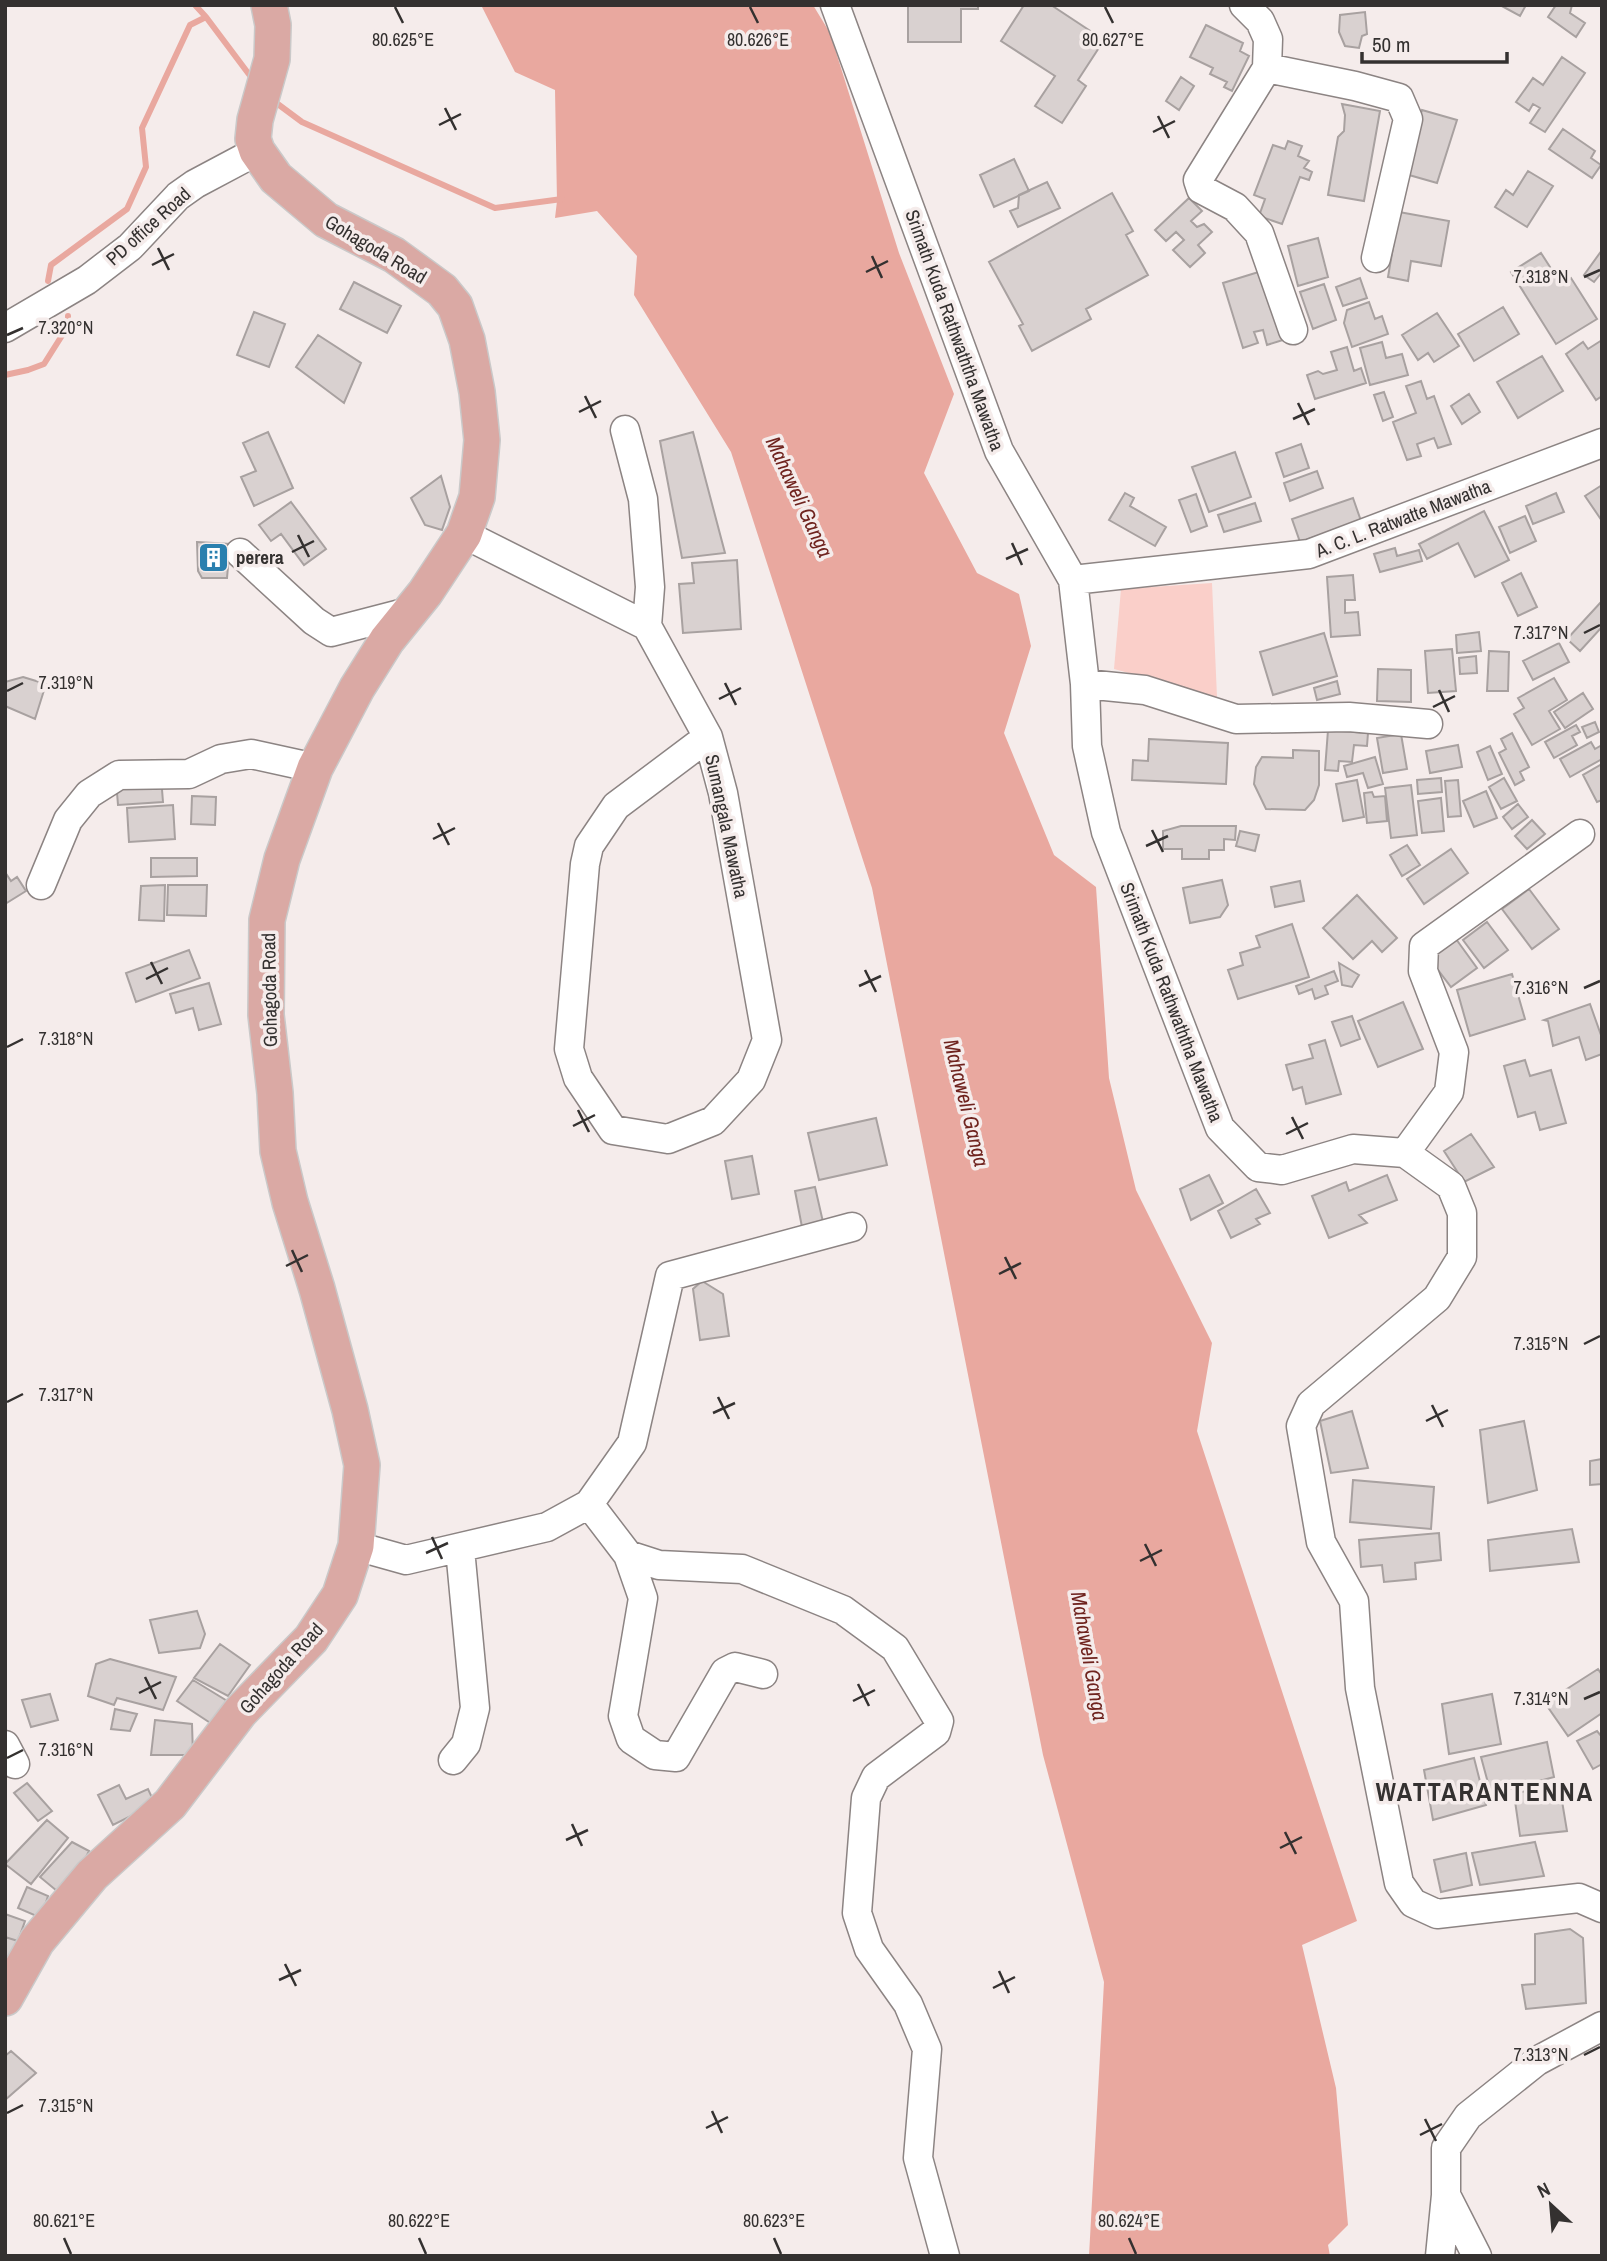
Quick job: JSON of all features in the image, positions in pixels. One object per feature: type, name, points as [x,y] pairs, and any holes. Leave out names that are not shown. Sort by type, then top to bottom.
[{"type":"main road","points":[[256,136],[272,60],[274,25],[269,5]]},
{"type":"main road","name":"Gohagoda Road","points":[[5,1998],[37,1941],[92,1875],[170,1804],[240,1712],[311,1639],[340,1595],[356,1546],[362,1465],[350,1409],[284,1181],[278,1151],[275,1093],[266,1015],[267,920],[282,859],[315,768],[357,688],[387,640],[425,593],[464,534],[477,497],[482,440],[467,340],[455,306],[426,276],[394,255],[326,220],[307,206],[276,178],[256,136]]},
{"type":"street","name":"Srimath Kuda Rathwaththa Mawatha","points":[[835,5],[999,451],[1073,580],[1085,684],[1087,746],[1107,832],[1220,1128],[1258,1167],[1282,1170],[1353,1149],[1405,1153]]},
{"type":"street","points":[[1244,5],[1260,21],[1268,39],[1267,68],[1198,180],[1201,190],[1235,207],[1259,233],[1293,330]]},
{"type":"street","points":[[1267,68],[1399,98],[1408,119],[1376,258]]},
{"type":"street","name":"PD office Road","points":[[5,328],[87,279],[130,247],[178,197],[256,136]]},
{"type":"street","points":[[464,534],[647,626],[650,587],[643,499],[625,430]]},
{"type":"street","name":"A. C. L. Ratwatte Mawatha","points":[[1073,580],[1309,554],[1602,443]]},
{"type":"street","points":[[240,553],[314,621],[331,632],[408,612]]},
{"type":"street","name":"Sumangala Mawatha","points":[[647,626],[708,737],[723,793],[767,1040],[751,1080],[713,1121],[668,1139],[613,1130],[578,1079],[569,1049],[585,864],[589,846],[616,806],[708,737]]},
{"type":"street","points":[[1085,684],[1145,690],[1236,719],[1349,717],[1428,724]]},
{"type":"street","points":[[41,885],[68,820],[89,794],[118,775],[189,774],[221,759],[251,754],[315,768]]},
{"type":"street","points":[[1580,834],[1424,946],[1423,971],[1454,1052],[1449,1092],[1405,1153],[1451,1186],[1462,1213],[1462,1257],[1437,1298],[1311,1404],[1301,1426],[1321,1542],[1354,1601],[1360,1688],[1399,1883],[1413,1903],[1437,1914],[1579,1898],[1602,1908]]},
{"type":"street","points":[[356,1546],[406,1560],[547,1527],[589,1504],[632,1443],[670,1276],[852,1227]]},
{"type":"street","points":[[589,1504],[628,1555],[643,1598],[623,1716],[631,1739],[655,1755],[676,1757],[725,1672],[735,1667],[763,1674]]},
{"type":"street","points":[[453,1760],[466,1744],[475,1708],[460,1549]]},
{"type":"street","points":[[628,1555],[659,1565],[742,1569],[843,1610],[895,1648],[939,1721],[936,1732],[876,1777],[866,1798],[857,1913],[869,1949],[908,2004],[927,2049],[918,2158],[945,2256]]},
{"type":"street","points":[[1440,2256],[1446,2195],[1446,2148],[1468,2116],[1537,2061],[1602,2026]]},
{"type":"street","points":[[1446,2195],[1477,2256]]},
{"type":"shaded area","points":[[1212,583],[1217,697],[1114,669],[1121,589]]},
{"type":"water","name":"Mahaweli Ganga","points":[[481,5],[813,5],[830,33],[899,253],[954,394],[924,473],[977,573],[1019,594],[1031,646],[1004,733],[1054,855],[1096,887],[1109,1078],[1136,1190],[1212,1343],[1197,1431],[1357,1921],[1302,1945],[1336,2088],[1348,2225],[1328,2245],[1330,2256],[1089,2256],[1104,1982],[1043,1755],[872,888],[731,452],[634,295],[637,256],[597,211],[555,218],[555,90],[515,72]]},
{"type":"building","points":[[908,5],[978,5],[978,9],[961,9],[961,42],[908,42]]},
{"type":"building","points":[[1024,5],[1051,5],[1104,40],[1078,80],[1086,86],[1062,123],[1035,106],[1055,76],[1001,41]]},
{"type":"building","points":[[1500,5],[1526,5],[1520,16]]},
{"type":"building","points":[[1556,5],[1572,5],[1570,13],[1585,23],[1576,37],[1548,17]]},
{"type":"building","points":[[1365,12],[1367,34],[1362,36],[1359,48],[1345,46],[1339,32],[1340,15]]},
{"type":"building","points":[[1206,25],[1243,43],[1240,51],[1249,56],[1232,91],[1224,87],[1227,82],[1210,74],[1213,68],[1190,57]]},
{"type":"building","points":[[1562,57],[1585,73],[1545,132],[1530,123],[1540,108],[1533,104],[1529,111],[1516,102],[1533,78],[1543,85]]},
{"type":"building","points":[[1181,77],[1194,86],[1179,110],[1166,101]]},
{"type":"building","points":[[1342,104],[1380,111],[1364,201],[1328,195],[1338,137],[1344,131],[1345,115]]},
{"type":"building","points":[[1422,110],[1457,120],[1437,183],[1402,173]]},
{"type":"building","points":[[1563,129],[1595,151],[1591,158],[1601,165],[1592,178],[1549,149]]},
{"type":"building","points":[[1288,141],[1302,146],[1298,156],[1309,161],[1304,168],[1312,172],[1309,180],[1300,177],[1282,224],[1259,216],[1265,199],[1254,195],[1273,145],[1285,149]]},
{"type":"building","points":[[1014,159],[1029,191],[994,207],[980,175]]},
{"type":"building","points":[[1528,171],[1553,186],[1527,227],[1495,207],[1506,190],[1513,195]]},
{"type":"building","points":[[1047,182],[1060,208],[1018,227],[1010,211],[1018,208],[1019,195]]},
{"type":"building","points":[[1112,193],[1133,231],[1126,235],[1148,275],[1086,309],[1091,319],[1032,351],[1019,326],[1023,324],[989,262]]},
{"type":"building","points":[[1189,198],[1202,211],[1191,221],[1197,227],[1204,224],[1212,232],[1198,245],[1205,253],[1190,267],[1173,250],[1184,240],[1176,232],[1166,241],[1155,230]]},
{"type":"building","points":[[1399,212],[1449,221],[1441,266],[1411,261],[1408,281],[1388,277]]},
{"type":"building","points":[[1318,238],[1328,277],[1298,286],[1288,246]]},
{"type":"building","points":[[1602,250],[1602,272],[1594,282],[1584,275]]},
{"type":"building","points":[[1541,253],[1561,284],[1571,278],[1597,319],[1556,344],[1511,272]]},
{"type":"building","points":[[1265,270],[1286,339],[1267,345],[1263,330],[1254,332],[1258,343],[1243,348],[1223,283]]},
{"type":"building","points":[[1360,278],[1367,298],[1343,306],[1336,287]]},
{"type":"building","points":[[354,282],[401,306],[387,333],[340,309]]},
{"type":"building","points":[[1324,284],[1336,320],[1313,329],[1300,292]]},
{"type":"building","points":[[1369,302],[1375,319],[1382,316],[1388,334],[1352,347],[1344,323],[1347,310]]},
{"type":"building","points":[[1503,307],[1519,334],[1474,361],[1458,334]]},
{"type":"building","points":[[254,312],[285,324],[269,367],[237,355]]},
{"type":"building","points":[[1437,313],[1459,346],[1434,362],[1428,353],[1418,360],[1402,335]]},
{"type":"building","points":[[318,335],[361,363],[344,403],[296,367]]},
{"type":"building","points":[[1602,340],[1602,396],[1596,400],[1566,354],[1583,342],[1588,349]]},
{"type":"building","points":[[1382,342],[1386,358],[1402,354],[1408,375],[1370,385],[1360,348]]},
{"type":"building","points":[[1347,347],[1354,371],[1361,368],[1366,383],[1315,399],[1307,375],[1318,371],[1323,374],[1337,370],[1331,352]]},
{"type":"building","points":[[1542,356],[1563,391],[1518,418],[1497,382]]},
{"type":"building","points":[[1421,381],[1427,399],[1434,396],[1451,444],[1438,448],[1434,438],[1417,444],[1421,456],[1407,460],[1393,422],[1416,413],[1406,386]]},
{"type":"building","points":[[1384,392],[1393,417],[1383,421],[1374,395]]},
{"type":"building","points":[[1469,394],[1480,412],[1462,424],[1451,406]]},
{"type":"building","points":[[268,432],[293,488],[254,506],[241,477],[256,471],[243,443]]},
{"type":"building","points":[[693,432],[725,553],[682,558],[660,441]]},
{"type":"building","points":[[1301,444],[1309,468],[1284,477],[1276,453]]},
{"type":"building","points":[[1235,452],[1251,497],[1209,512],[1192,467]]},
{"type":"building","points":[[1317,471],[1323,488],[1290,501],[1284,483]]},
{"type":"building","points":[[441,476],[450,507],[442,530],[425,525],[411,498]]},
{"type":"building","points":[[1602,485],[1602,521],[1585,496]]},
{"type":"building","points":[[1125,493],[1134,498],[1130,506],[1166,527],[1155,546],[1109,520]]},
{"type":"building","points":[[1556,493],[1564,512],[1533,524],[1526,506]]},
{"type":"building","points":[[1196,494],[1207,526],[1191,532],[1179,500]]},
{"type":"building","points":[[1353,498],[1361,521],[1300,542],[1292,519]]},
{"type":"building","points":[[291,502],[326,549],[304,565],[281,534],[271,541],[259,525]]},
{"type":"building","points":[[1255,503],[1261,521],[1224,532],[1218,515]]},
{"type":"building","points":[[1484,511],[1509,560],[1475,577],[1458,543],[1427,559],[1419,544]]},
{"type":"building","points":[[1525,516],[1536,541],[1510,553],[1499,527]]},
{"type":"building","name":"perera","points":[[197,542],[230,544],[227,578],[202,578],[198,571]]},
{"type":"building","points":[[1395,548],[1397,556],[1419,550],[1422,561],[1380,572],[1374,554]]},
{"type":"building","points":[[737,560],[741,629],[683,633],[679,584],[694,583],[692,563]]},
{"type":"building","points":[[1521,573],[1537,607],[1518,616],[1502,583]]},
{"type":"building","points":[[1353,575],[1355,600],[1345,600],[1345,613],[1358,612],[1360,635],[1331,637],[1327,577]]},
{"type":"building","points":[[1601,602],[1602,627],[1580,651],[1567,639]]},
{"type":"building","points":[[1479,632],[1481,651],[1457,653],[1456,635]]},
{"type":"building","points":[[1324,633],[1337,676],[1273,695],[1260,652]]},
{"type":"building","points":[[1559,643],[1569,662],[1533,680],[1523,661]]},
{"type":"building","points":[[1452,649],[1456,691],[1428,693],[1425,651]]},
{"type":"building","points":[[1489,651],[1509,652],[1508,691],[1487,691]]},
{"type":"building","points":[[1476,656],[1477,673],[1460,674],[1459,658]]},
{"type":"building","points":[[1378,669],[1411,670],[1411,702],[1377,701]]},
{"type":"building","points":[[23,677],[46,684],[35,719],[5,706],[5,682]]},
{"type":"building","points":[[1554,678],[1567,700],[1549,711],[1560,729],[1532,745],[1514,714],[1524,708],[1518,698]]},
{"type":"building","points":[[1337,681],[1340,694],[1317,700],[1314,688]]},
{"type":"building","points":[[1583,693],[1593,709],[1565,728],[1554,712]]},
{"type":"building","points":[[1595,722],[1599,732],[1587,738],[1582,727]]},
{"type":"building","points":[[1576,725],[1580,732],[1572,736],[1577,745],[1554,758],[1545,742]]},
{"type":"building","points":[[1328,730],[1368,733],[1367,746],[1354,745],[1352,762],[1339,761],[1338,771],[1325,770]]},
{"type":"building","points":[[1512,733],[1529,767],[1520,772],[1524,780],[1515,785],[1499,753],[1506,749],[1501,739]]},
{"type":"building","points":[[1401,734],[1407,769],[1383,773],[1377,738]]},
{"type":"building","points":[[1149,739],[1228,743],[1226,784],[1132,780],[1133,760],[1148,761]]},
{"type":"building","points":[[1591,742],[1595,749],[1602,745],[1602,759],[1570,777],[1560,759]]},
{"type":"building","points":[[1458,745],[1462,767],[1430,773],[1426,751]]},
{"type":"building","points":[[1490,746],[1502,774],[1488,780],[1477,752]]},
{"type":"building","points":[[1293,750],[1319,751],[1319,785],[1314,800],[1305,810],[1266,809],[1254,784],[1256,767],[1262,757],[1293,758]]},
{"type":"building","points":[[1375,757],[1383,784],[1368,788],[1363,773],[1347,777],[1344,766]]},
{"type":"building","points":[[1602,764],[1602,800],[1597,802],[1583,775]]},
{"type":"building","points":[[161,777],[163,802],[118,805],[116,780]]},
{"type":"building","points":[[1441,778],[1442,792],[1418,794],[1417,780]]},
{"type":"building","points":[[1504,778],[1517,801],[1501,809],[1489,787]]},
{"type":"building","points":[[1357,780],[1364,817],[1343,821],[1336,784]]},
{"type":"building","points":[[1458,780],[1461,816],[1448,817],[1445,781]]},
{"type":"building","points":[[1411,785],[1417,835],[1391,838],[1385,788]]},
{"type":"building","points":[[1486,791],[1497,818],[1474,827],[1463,801]]},
{"type":"building","points":[[1372,792],[1374,797],[1385,796],[1387,821],[1367,823],[1364,793]]},
{"type":"building","points":[[192,796],[216,797],[215,825],[191,824]]},
{"type":"building","points":[[1441,798],[1444,831],[1422,833],[1418,801]]},
{"type":"building","points":[[1518,804],[1528,817],[1512,829],[1503,817]]},
{"type":"building","points":[[173,805],[175,839],[129,842],[127,808]]},
{"type":"building","points":[[1532,820],[1545,834],[1527,849],[1515,836]]},
{"type":"building","points":[[1181,826],[1236,826],[1235,840],[1224,839],[1224,850],[1209,850],[1209,859],[1182,859],[1182,849],[1163,849],[1163,831]]},
{"type":"building","points":[[1240,831],[1259,835],[1255,851],[1236,846]]},
{"type":"building","points":[[1407,845],[1420,865],[1402,876],[1390,855]]},
{"type":"building","points":[[1451,849],[1468,873],[1424,904],[1407,879]]},
{"type":"building","points":[[151,858],[197,858],[197,876],[151,877]]},
{"type":"building","points":[[5,872],[11,881],[17,877],[26,891],[5,904]]},
{"type":"building","points":[[1222,880],[1228,905],[1220,917],[1190,923],[1183,888]]},
{"type":"building","points":[[1300,881],[1304,901],[1275,907],[1271,887]]},
{"type":"building","points":[[165,885],[164,921],[139,920],[141,886]]},
{"type":"building","points":[[168,885],[207,885],[206,916],[167,915]]},
{"type":"building","points":[[1529,889],[1559,929],[1532,949],[1502,909]]},
{"type":"building","points":[[1357,895],[1397,938],[1382,952],[1372,941],[1353,959],[1323,928]]},
{"type":"building","points":[[1487,922],[1508,950],[1484,968],[1463,940]]},
{"type":"building","points":[[1292,924],[1309,977],[1238,999],[1228,970],[1243,965],[1240,953],[1260,947],[1256,936]]},
{"type":"building","points":[[1456,939],[1477,968],[1451,987],[1429,958]]},
{"type":"building","points":[[189,950],[200,978],[136,1002],[126,973]]},
{"type":"building","points":[[1339,963],[1359,975],[1352,987],[1342,985]]},
{"type":"building","points":[[1334,971],[1338,981],[1325,986],[1328,994],[1315,999],[1312,989],[1299,994],[1296,986]]},
{"type":"building","points":[[1512,974],[1525,1019],[1470,1036],[1457,990]]},
{"type":"building","points":[[209,983],[221,1024],[199,1030],[193,1008],[176,1013],[170,994]]},
{"type":"building","points":[[1403,1002],[1423,1049],[1378,1067],[1358,1021]]},
{"type":"building","points":[[1590,1004],[1602,1038],[1602,1054],[1586,1060],[1579,1037],[1553,1046],[1548,1021],[1544,1020]]},
{"type":"building","points":[[1352,1016],[1360,1039],[1341,1046],[1332,1022]]},
{"type":"building","points":[[1325,1040],[1341,1094],[1306,1104],[1302,1087],[1293,1090],[1286,1065],[1313,1058],[1309,1045]]},
{"type":"building","points":[[1525,1060],[1530,1076],[1551,1070],[1566,1123],[1540,1130],[1535,1112],[1518,1117],[1504,1066]]},
{"type":"building","points":[[876,1118],[887,1165],[819,1180],[808,1133]]},
{"type":"building","points":[[1471,1134],[1494,1167],[1464,1182],[1444,1151]]},
{"type":"building","points":[[752,1156],[759,1194],[732,1199],[725,1161]]},
{"type":"building","points":[[1209,1175],[1223,1203],[1191,1220],[1180,1189]]},
{"type":"building","points":[[1387,1175],[1397,1200],[1359,1215],[1367,1223],[1329,1238],[1312,1196],[1346,1182],[1349,1191]]},
{"type":"building","points":[[815,1187],[823,1222],[802,1227],[795,1191]]},
{"type":"building","points":[[1256,1189],[1270,1213],[1256,1219],[1260,1224],[1231,1238],[1218,1211]]},
{"type":"building","points":[[702,1281],[723,1294],[729,1336],[700,1340],[693,1289]]},
{"type":"building","points":[[1352,1411],[1368,1468],[1331,1473],[1320,1421]]},
{"type":"building","points":[[1524,1421],[1537,1490],[1488,1503],[1480,1430]]},
{"type":"building","points":[[1602,1459],[1602,1484],[1590,1485],[1590,1461]]},
{"type":"building","points":[[1353,1480],[1434,1487],[1431,1529],[1350,1522]]},
{"type":"building","points":[[1572,1529],[1579,1562],[1490,1571],[1488,1540]]},
{"type":"building","points":[[1439,1533],[1441,1560],[1415,1563],[1416,1579],[1384,1582],[1382,1565],[1361,1567],[1359,1540]]},
{"type":"building","points":[[197,1611],[205,1634],[200,1648],[159,1653],[150,1620]]},
{"type":"building","points":[[220,1644],[250,1665],[228,1696],[194,1678]]},
{"type":"building","points":[[110,1659],[176,1677],[163,1710],[117,1698],[114,1705],[88,1696],[96,1664]]},
{"type":"building","points":[[1598,1669],[1602,1675],[1602,1713],[1568,1736],[1545,1703]]},
{"type":"building","points":[[193,1680],[237,1707],[218,1728],[177,1701]]},
{"type":"building","points":[[50,1694],[58,1720],[31,1727],[22,1700]]},
{"type":"building","points":[[1492,1694],[1501,1744],[1449,1754],[1442,1704]]},
{"type":"building","points":[[115,1709],[137,1714],[130,1731],[111,1729]]},
{"type":"building","points":[[155,1720],[192,1724],[193,1755],[151,1755]]},
{"type":"building","points":[[1597,1731],[1602,1737],[1602,1764],[1593,1769],[1577,1741]]},
{"type":"building","points":[[1547,1742],[1554,1777],[1491,1794],[1481,1757]]},
{"type":"building","points":[[1474,1758],[1486,1805],[1433,1820],[1424,1770]]},
{"type":"building","points":[[27,1783],[52,1811],[38,1821],[14,1793]]},
{"type":"building","points":[[1559,1783],[1567,1831],[1520,1836],[1514,1794]]},
{"type":"building","points":[[119,1785],[126,1799],[148,1789],[155,1804],[113,1825],[98,1795]]},
{"type":"building","points":[[47,1820],[68,1838],[31,1884],[5,1864]]},
{"type":"building","points":[[72,1842],[89,1851],[78,1874],[57,1891],[40,1877]]},
{"type":"building","points":[[1535,1842],[1544,1876],[1480,1885],[1472,1853]]},
{"type":"building","points":[[1466,1853],[1472,1885],[1441,1892],[1434,1860]]},
{"type":"building","points":[[27,1887],[48,1896],[41,1918],[18,1908]]},
{"type":"building","points":[[5,1914],[25,1921],[18,1941],[5,1937]]},
{"type":"building","points":[[1570,1929],[1583,1938],[1586,2003],[1526,2009],[1522,1985],[1535,1984],[1535,1934]]},
{"type":"building","points":[[5,1937],[18,1941],[5,1967]]},
{"type":"building","points":[[11,2051],[36,2073],[5,2100],[5,2056]]},
{"type":"waterway","points":[[195,5],[206,17]]},
{"type":"waterway","points":[[48,281],[51,265],[127,209],[146,167],[142,128],[190,25],[206,17],[254,81]]},
{"type":"waterway","points":[[271,99],[302,122],[495,208],[562,199]]},
{"type":"waterway","points":[[5,375],[44,364],[68,326],[68,316]]},
{"type":"place","name":"perera","points":[[213,557]]},
{"type":"district","name":"WATTARANTENNA","points":[[1485,1792]]}]
